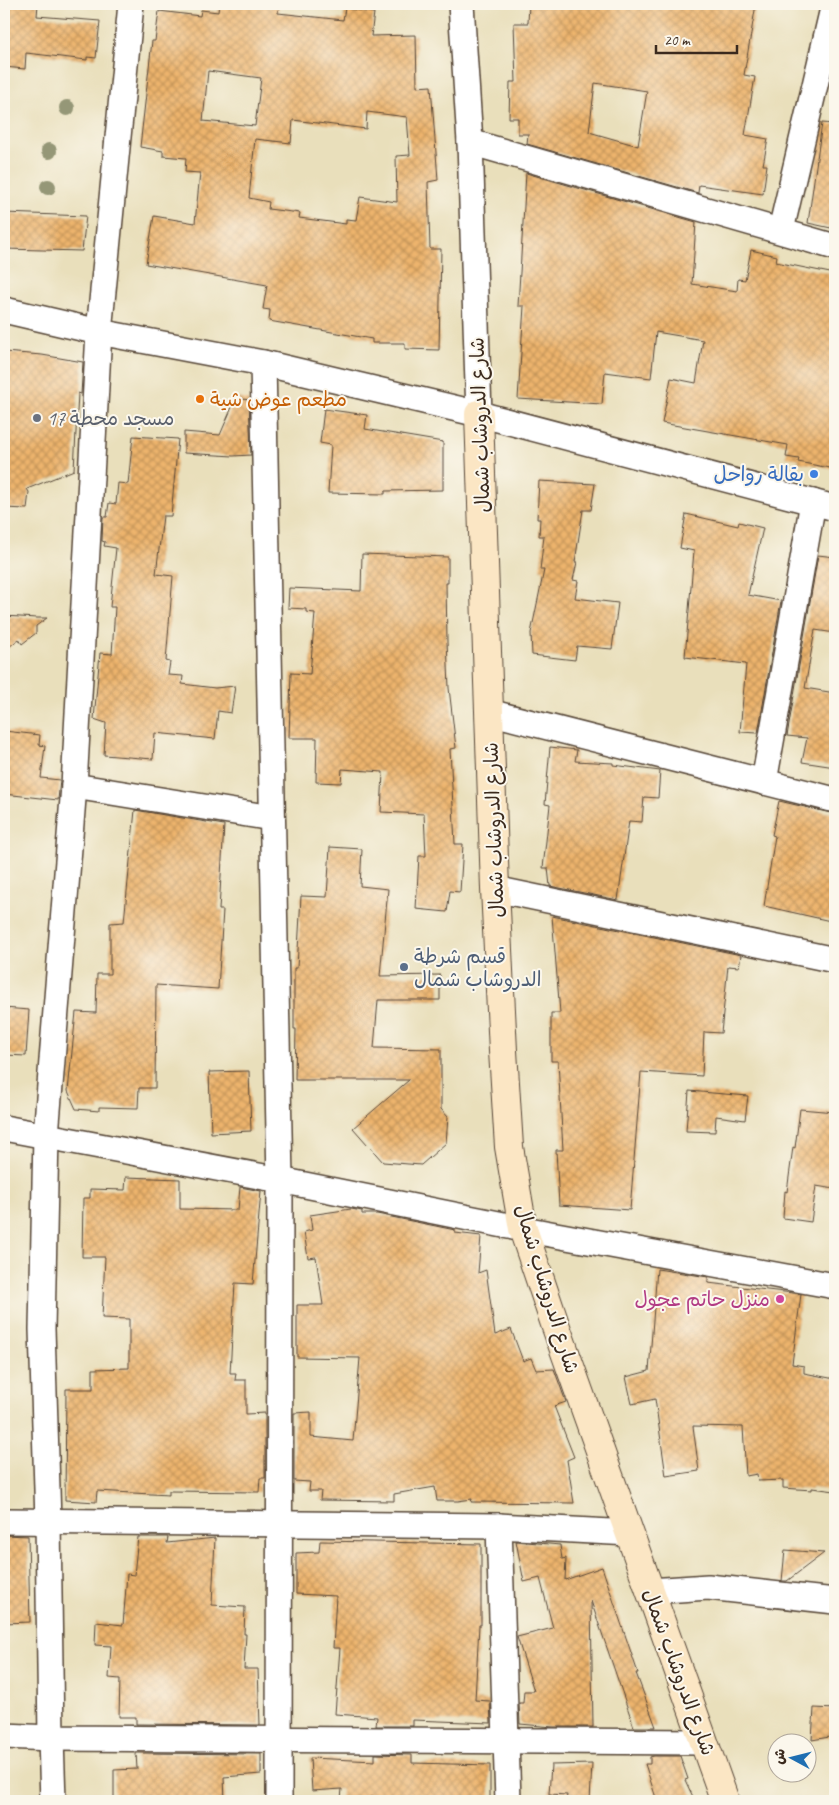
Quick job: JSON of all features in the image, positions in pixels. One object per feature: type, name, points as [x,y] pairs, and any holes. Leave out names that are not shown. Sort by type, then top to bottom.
[{"type":"street","points":[[53,1801],[48,1521],[42,1329],[46,1135],[74,786],[99,332],[131,4]]},
{"type":"street","name":"شارع الدروشاب شمال","points":[[462,4],[470,142],[495,889],[509,1147],[523,1229],[725,1801]]},
{"type":"street","points":[[781,230],[834,4]]},
{"type":"street","points":[[470,142],[835,246]]},
{"type":"street","points":[[4,310],[99,332],[264,363],[479,414],[824,505],[764,782]]},
{"type":"street","points":[[264,363],[280,1180],[279,1801]]},
{"type":"street","points":[[489,712],[835,800]]},
{"type":"street","points":[[74,786],[272,818]]},
{"type":"street","points":[[495,889],[835,960]]},
{"type":"street","points":[[4,1128],[280,1180],[523,1229],[835,1286]]},
{"type":"street","points":[[4,1521],[499,1526],[630,1534]]},
{"type":"street","points":[[499,1526],[508,1801]]},
{"type":"street","points":[[650,1591],[708,1587],[835,1601]]},
{"type":"street","points":[[4,1736],[51,1738],[703,1742]]},
{"type":"building","points":[[4,4],[38,4],[37,16],[100,21],[96,58],[87,57],[87,60],[26,53],[25,69],[4,67]]},
{"type":"building","points":[[219,4],[279,4],[278,13],[343,20],[345,8],[374,13],[371,36],[416,35],[417,87],[431,86],[438,180],[428,182],[430,249],[441,249],[439,350],[405,349],[405,343],[372,343],[372,339],[269,321],[270,310],[263,309],[267,285],[146,264],[154,216],[195,223],[200,173],[185,172],[186,158],[163,156],[163,151],[140,147],[152,41],[155,41],[159,11],[200,16],[201,10],[218,12]],"holes":[[[208,71],[261,78],[255,126],[203,121]],[[367,112],[407,117],[410,155],[396,156],[397,202],[360,197],[356,220],[346,219],[346,224],[299,218],[300,213],[268,209],[269,202],[249,198],[255,139],[291,143],[293,120],[366,129]]]},
{"type":"building","points":[[529,4],[756,4],[744,75],[755,77],[745,135],[768,139],[763,165],[767,165],[763,194],[699,185],[698,193],[527,144],[528,134],[518,134],[518,118],[509,118],[510,82],[516,82],[514,23],[528,23]],"holes":[[[595,83],[647,91],[638,146],[589,132]]]},
{"type":"building","points":[[822,123],[835,124],[835,208],[831,228],[808,223]]},
{"type":"building","points":[[526,173],[696,222],[692,284],[737,291],[738,279],[745,280],[751,250],[777,256],[776,262],[835,274],[835,469],[798,462],[799,459],[786,457],[788,445],[662,423],[671,378],[696,383],[703,340],[656,332],[651,378],[605,372],[602,404],[518,399],[524,306],[518,306]]},
{"type":"building","points":[[4,213],[86,216],[82,251],[4,249]]},
{"type":"building","points":[[4,352],[42,355],[83,362],[81,394],[78,393],[74,470],[27,489],[29,492],[27,509],[4,508]]},
{"type":"building","points":[[236,398],[249,400],[251,455],[233,456],[184,453],[184,432],[220,435]]},
{"type":"building","points":[[324,409],[367,415],[365,429],[443,442],[443,490],[385,491],[385,494],[328,493],[331,445],[320,443]]},
{"type":"building","points":[[133,436],[178,439],[171,516],[163,516],[156,574],[173,576],[166,661],[170,662],[168,675],[183,676],[182,684],[215,688],[235,686],[231,713],[218,711],[215,739],[155,733],[153,759],[104,755],[106,723],[94,719],[100,653],[112,654],[115,607],[110,607],[116,548],[104,546],[105,542],[102,541],[103,517],[107,517],[109,503],[116,504],[118,483],[128,484]]},
{"type":"building","points":[[539,481],[595,484],[591,510],[583,510],[573,580],[578,581],[575,598],[618,603],[612,649],[577,646],[575,660],[532,655],[531,633],[544,570],[540,570],[544,536],[539,536],[540,519],[537,519]]},
{"type":"building","points":[[686,514],[738,526],[739,522],[763,528],[748,595],[781,601],[758,733],[740,732],[746,664],[685,657],[694,551],[680,548]]},
{"type":"building","points":[[362,554],[448,557],[448,583],[446,583],[447,642],[449,688],[456,748],[450,749],[455,844],[463,844],[460,892],[450,891],[447,912],[416,909],[419,856],[426,856],[424,814],[381,812],[383,772],[342,769],[341,783],[316,782],[317,738],[289,738],[291,673],[310,674],[315,613],[306,612],[306,609],[288,608],[289,588],[361,591]]},
{"type":"building","points":[[818,555],[835,557],[835,633],[815,630],[805,688],[835,693],[835,767],[802,762],[807,738],[787,736]]},
{"type":"building","points":[[4,616],[47,618],[36,626],[36,633],[22,644],[19,639],[4,651]]},
{"type":"building","points":[[4,731],[40,735],[39,745],[45,746],[41,778],[60,780],[58,800],[4,794]]},
{"type":"building","points":[[550,747],[577,750],[575,761],[613,763],[613,765],[660,771],[658,798],[644,797],[642,822],[629,821],[618,900],[550,886],[548,868],[543,868],[550,805],[545,804]]},
{"type":"building","points":[[779,801],[835,814],[835,922],[764,906],[775,836],[772,835]]},
{"type":"building","points":[[135,810],[224,825],[219,910],[223,910],[218,989],[156,985],[155,1088],[139,1088],[138,1108],[99,1107],[99,1111],[76,1109],[68,1091],[76,1012],[96,1013],[97,974],[110,974],[110,923],[124,922]]},
{"type":"building","points":[[330,847],[362,849],[360,886],[388,889],[380,976],[440,975],[440,1000],[378,1000],[374,1048],[441,1049],[441,1109],[448,1117],[446,1143],[421,1165],[383,1162],[353,1128],[409,1080],[295,1080],[294,968],[297,968],[301,896],[327,897]]},
{"type":"building","points":[[552,916],[741,955],[739,967],[728,966],[721,1033],[704,1032],[702,1076],[641,1072],[630,1210],[559,1205],[556,1150],[563,1150],[558,1061],[551,1061],[551,1013],[560,1013]]},
{"type":"building","points":[[4,1008],[29,1010],[26,1056],[5,1055]]},
{"type":"building","points":[[249,1071],[251,1131],[211,1133],[209,1072]]},
{"type":"building","points":[[689,1091],[748,1096],[745,1120],[716,1116],[715,1132],[686,1131]]},
{"type":"building","points":[[800,1109],[835,1112],[835,1189],[816,1186],[811,1222],[783,1218],[785,1191],[787,1192]]},
{"type":"building","points":[[126,1177],[180,1179],[180,1209],[238,1210],[240,1187],[261,1191],[253,1284],[235,1283],[230,1373],[236,1373],[235,1380],[246,1380],[246,1414],[265,1413],[265,1478],[260,1478],[259,1492],[169,1491],[169,1495],[97,1491],[96,1502],[65,1500],[66,1389],[93,1389],[93,1369],[129,1368],[129,1319],[102,1318],[105,1257],[82,1257],[83,1198],[90,1198],[90,1189],[125,1190]]},
{"type":"building","points":[[351,1209],[362,1211],[362,1214],[377,1214],[455,1230],[455,1233],[481,1236],[478,1273],[486,1270],[495,1335],[511,1329],[523,1361],[531,1358],[536,1370],[554,1369],[566,1402],[554,1406],[574,1457],[567,1460],[574,1503],[471,1502],[472,1499],[437,1501],[435,1487],[394,1494],[394,1501],[320,1500],[321,1491],[309,1491],[310,1482],[294,1481],[294,1413],[311,1412],[311,1437],[353,1441],[360,1358],[297,1357],[297,1305],[323,1305],[316,1257],[308,1258],[304,1232],[312,1230],[310,1215]]},
{"type":"building","points":[[657,1269],[708,1277],[708,1283],[801,1294],[792,1364],[804,1366],[804,1373],[835,1379],[835,1491],[812,1488],[812,1490],[783,1488],[783,1480],[758,1481],[757,1474],[746,1476],[743,1427],[693,1426],[699,1471],[666,1476],[655,1399],[632,1404],[626,1377],[649,1371]]},
{"type":"building","points":[[4,1535],[28,1536],[30,1622],[4,1623]]},
{"type":"building","points":[[138,1537],[168,1537],[167,1543],[215,1538],[212,1605],[245,1607],[244,1669],[258,1669],[260,1725],[136,1724],[136,1717],[119,1717],[120,1679],[109,1678],[111,1646],[95,1645],[96,1622],[123,1625],[127,1574],[134,1575]]},
{"type":"building","points":[[320,1541],[481,1544],[481,1625],[479,1625],[475,1700],[490,1701],[491,1723],[413,1720],[413,1726],[376,1726],[377,1717],[335,1714],[340,1648],[333,1648],[336,1596],[296,1594],[296,1553],[319,1552]]},
{"type":"building","points":[[516,1541],[560,1545],[562,1559],[566,1558],[565,1580],[602,1567],[638,1673],[636,1673],[656,1727],[634,1727],[591,1601],[593,1727],[553,1727],[520,1724],[519,1703],[523,1703],[524,1691],[534,1691],[517,1637],[553,1628],[540,1578],[524,1582]]},
{"type":"building","points":[[785,1550],[824,1553],[787,1581],[782,1581]]},
{"type":"building","points":[[814,1708],[835,1709],[835,1736],[816,1739],[816,1732],[812,1732]]},
{"type":"building","points":[[136,1753],[261,1754],[261,1774],[224,1777],[225,1801],[114,1801],[114,1770],[137,1769]]},
{"type":"building","points":[[375,1754],[412,1755],[412,1763],[490,1765],[490,1801],[420,1801],[370,1797],[370,1799],[341,1799],[342,1789],[312,1791],[310,1758],[375,1761]]},
{"type":"building","points":[[680,1756],[688,1779],[685,1780],[695,1801],[657,1801],[645,1764],[650,1764],[650,1757]]},
{"type":"building","points":[[592,1764],[590,1801],[566,1801],[567,1795],[549,1794],[551,1765]]},
{"type":"place","name":"مطعم عوض شية","points":[[200,399]]},
{"type":"place","name":"مسجد محطة 17","points":[[37,418]]},
{"type":"place","name":"بقالة رواحل","points":[[814,474]]},
{"type":"place","name":"قسم شرطة الدروشاب شمال","points":[[404,967]]},
{"type":"place","name":"منزل حاتم عجول","points":[[780,1299]]}]
